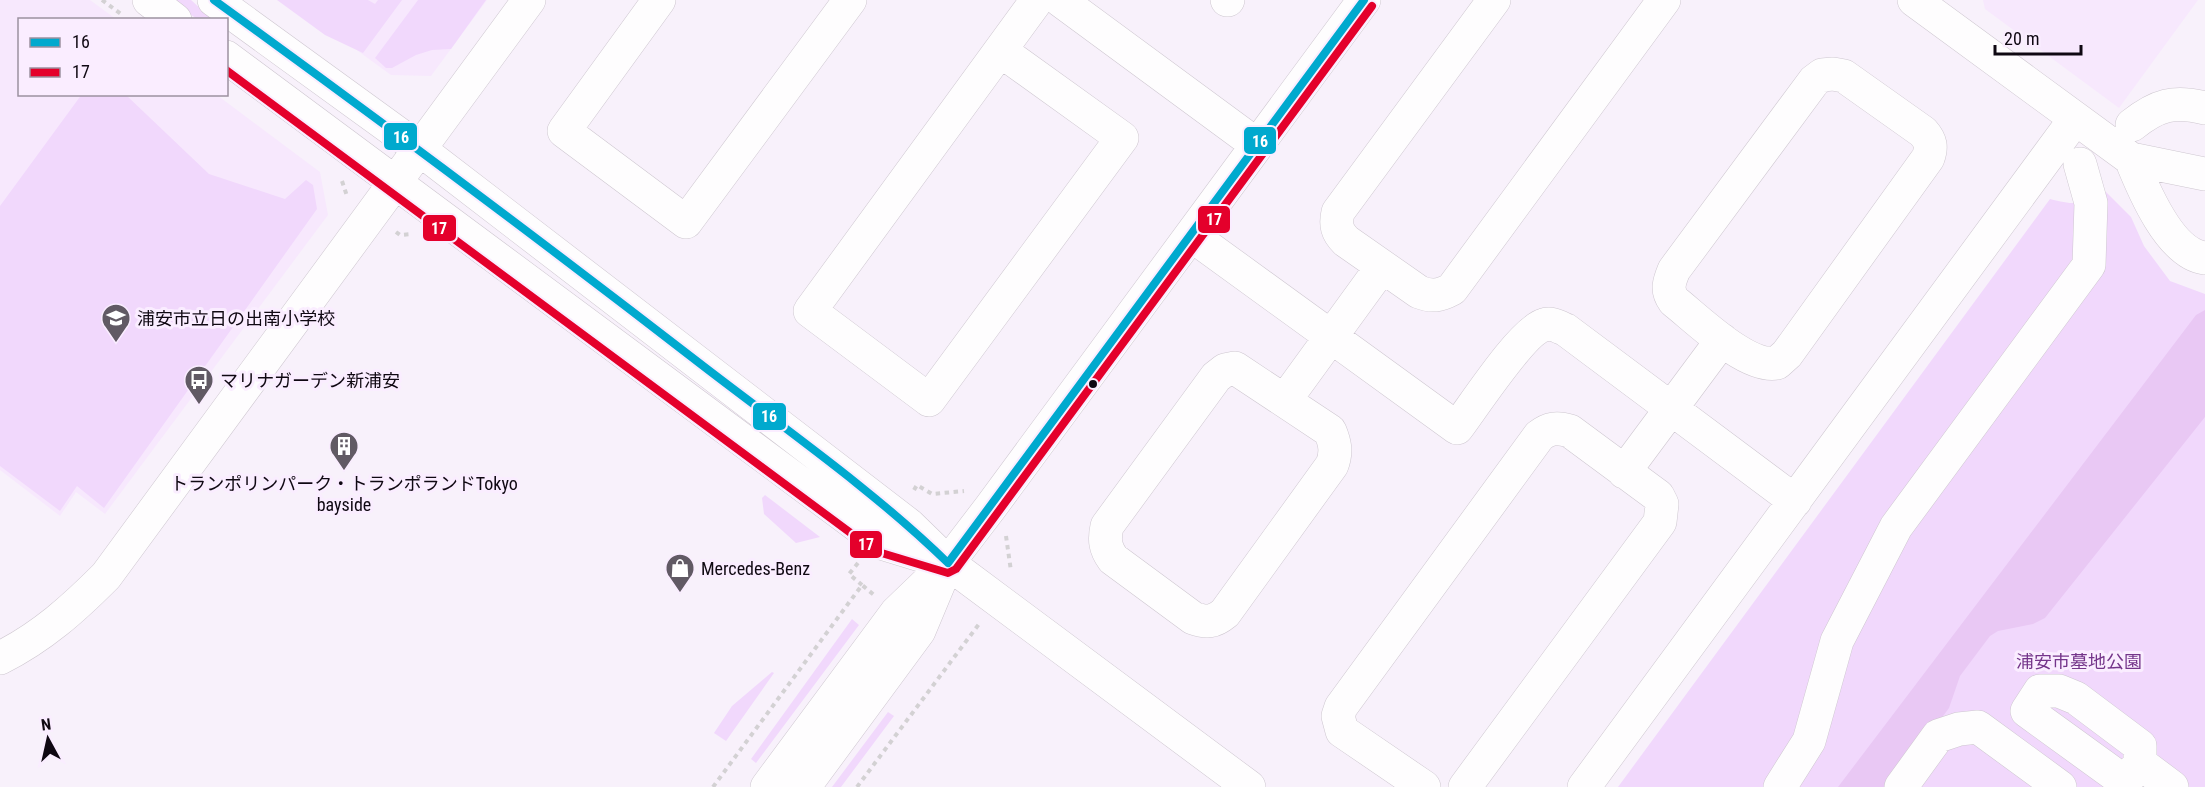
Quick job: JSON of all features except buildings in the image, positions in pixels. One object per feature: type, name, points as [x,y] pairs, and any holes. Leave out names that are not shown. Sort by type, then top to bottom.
[{"type":"street","points":[[149,0],[172,18]]},
{"type":"street","points":[[214,0],[418,148],[909,525],[948,563],[1249,787]]},
{"type":"street","points":[[0,658],[29,643],[58,622],[106,576],[418,148],[529,0]]},
{"type":"street","points":[[659,0],[564,131],[687,222],[850,0]]},
{"type":"street","points":[[1001,51],[1122,138],[929,400],[810,311],[1037,0]]},
{"type":"street","points":[[1060,0],[1257,145]]},
{"type":"street","points":[[767,787],[896,613],[948,563],[1364,0]]},
{"type":"street","points":[[1494,0],[1338,212],[1338,233],[1382,268],[1419,292],[1431,296],[1452,289],[1664,0]]},
{"type":"street","points":[[1928,4],[2075,119],[2131,159],[2205,174]]},
{"type":"street","points":[[228,58],[881,543],[948,563]]},
{"type":"street","points":[[1822,75],[1844,76],[1923,132],[1929,139],[1931,148],[1928,158],[1787,354],[1777,363],[1760,363],[1722,340],[1670,295],[1668,283],[1674,270],[1814,81],[1822,75]]},
{"type":"street","points":[[2132,125],[2151,110],[2183,102],[2205,108]]},
{"type":"street","points":[[1584,787],[2075,119]]},
{"type":"street","points":[[2131,159],[2142,185],[2177,244],[2194,257],[2205,258]]},
{"type":"street","points":[[1780,787],[1809,741],[1837,641],[1896,527],[2089,265],[2091,203],[2080,164]]},
{"type":"street","points":[[1191,235],[1457,428],[1526,337],[1545,324],[1566,330],[1795,501]]},
{"type":"street","points":[[1286,400],[1382,268]]},
{"type":"street","points":[[1624,472],[1722,340]]},
{"type":"street","points":[[1235,368],[1286,400],[1330,431],[1335,442],[1336,454],[1332,465],[1225,613],[1216,620],[1205,622],[1193,618],[1113,559],[1106,550],[1104,537],[1107,526],[1216,377],[1224,370],[1235,368]]},
{"type":"street","points":[[1424,787],[1342,731],[1338,716],[1341,707],[1539,436],[1548,429],[1560,428],[1570,431],[1658,496],[1662,504],[1660,522],[1465,787]]},
{"type":"street","points":[[804,787],[919,631],[948,563]]},
{"type":"street","points":[[1901,787],[1938,736],[1959,729],[1978,728],[2060,787]]},
{"type":"street","points":[[2140,763],[2172,787]]},
{"type":"path","points":[[102,0],[125,18]]},
{"type":"path","points":[[713,787],[861,585],[896,613]]},
{"type":"shaded area","name":"浦安市立日の出南小学校","points":[[0,0],[90,0],[115,18],[18,18],[18,96],[218,96],[320,172],[328,215],[105,514],[76,492],[60,516],[0,470]]},
{"type":"shaded area","points":[[288,0],[487,0],[431,76],[391,75]]},
{"type":"shaded area","points":[[1983,0],[2198,0],[2119,108],[1985,9]]},
{"type":"shaded area","points":[[2205,310],[2205,417],[2045,618],[2033,624],[1998,631],[1990,636],[1960,676],[1949,708],[1891,787],[1838,787],[2196,315]]},
{"type":"green space","points":[[170,0],[191,0],[211,18],[196,18]]},
{"type":"green space","points":[[277,0],[368,0],[375,4],[378,0],[402,0],[363,53],[325,35]]},
{"type":"green space","points":[[418,0],[486,0],[451,49],[432,50],[416,55],[392,68],[386,68],[375,58]]},
{"type":"green space","name":"浦安市立日の出南小学校","points":[[81,96],[127,96],[209,174],[285,199],[306,180],[313,185],[317,209],[104,508],[77,486],[60,511],[0,466],[0,206]]},
{"type":"green space","name":"浦安市墓地公園","points":[[2106,192],[2131,217],[2144,246],[2170,281],[2205,294],[2205,787],[1618,787],[2050,199],[2079,203],[2092,200]]},
{"type":"green space","points":[[765,495],[820,537],[796,543],[764,514],[762,498]]},
{"type":"green space","points":[[852,619],[859,625],[756,763],[751,759]]},
{"type":"green space","points":[[772,672],[774,673],[726,741],[714,733],[732,706]]},
{"type":"green space","points":[[888,712],[894,716],[841,787],[832,787]]},
{"type":"transit line","name":"16","points":[[214,0],[458,179],[826,459],[889,510],[948,563]]},
{"type":"transit line","name":"16","points":[[948,563],[1364,0]]},
{"type":"transit line","name":"17","points":[[228,71],[875,551],[948,573],[956,569],[1372,6]]},
{"type":"place","name":"浦安市立日の出南小学校","points":[[116,344]]},
{"type":"place","name":"マリナガーデン新浦安","points":[[199,406]]},
{"type":"place","name":"トランポリンパーク・トランポランドTokyo bayside","points":[[344,472]]},
{"type":"place","name":"Mercedes-Benz","points":[[680,594]]}]
